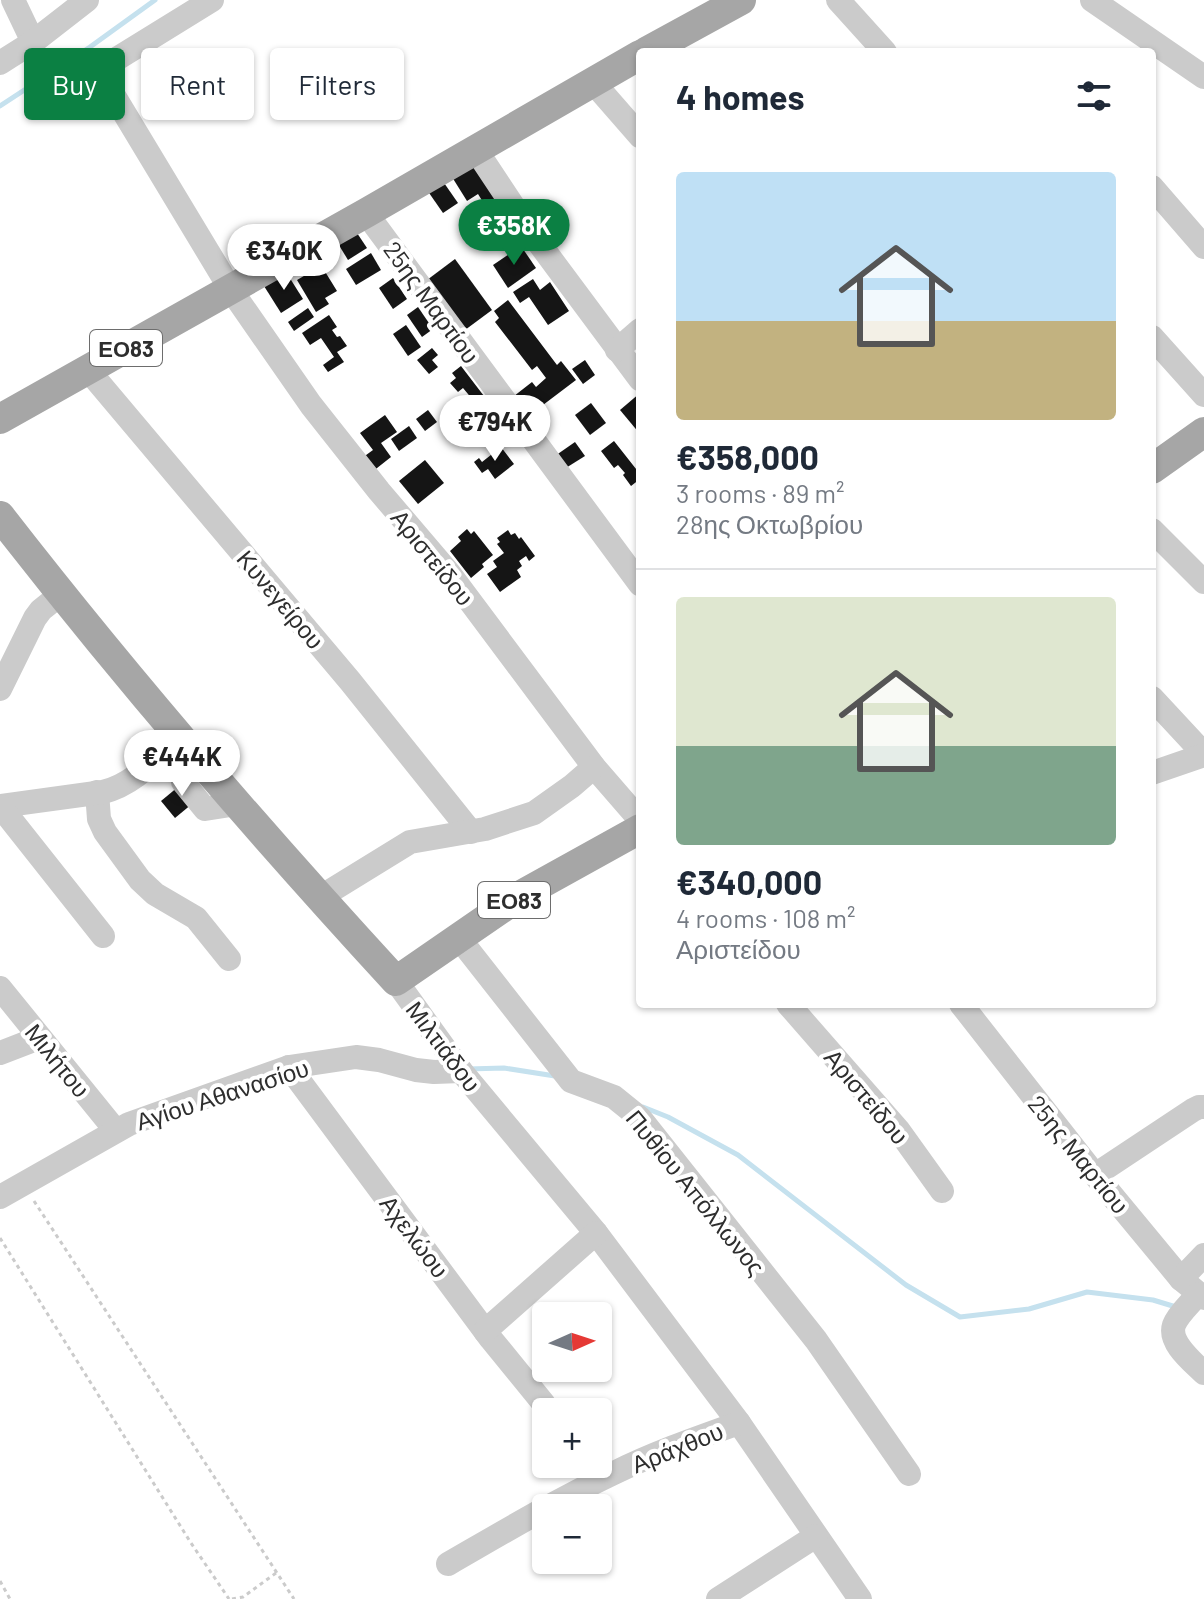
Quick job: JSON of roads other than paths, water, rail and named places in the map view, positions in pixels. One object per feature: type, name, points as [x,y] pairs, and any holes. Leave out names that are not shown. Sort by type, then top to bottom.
[{"type":"main road","points":[[653,48],[741,0]]},
{"type":"main road","name":"ΕΟ83","points":[[0,419],[636,57]]},
{"type":"main road","points":[[1156,466],[1204,432]]},
{"type":"main road","name":"Μιλτιάδου","points":[[0,516],[184,743],[396,981]]},
{"type":"main road","name":"ΕΟ83","points":[[396,981],[521,895],[636,831]]},
{"type":"street","points":[[13,0],[33,42]]},
{"type":"street","points":[[0,63],[87,0]]},
{"type":"street","name":"Αριστείδου","points":[[212,0],[110,63],[104,70],[105,81],[231,290],[311,405],[449,573],[594,767],[636,815]]},
{"type":"street","points":[[838,0],[881,48]]},
{"type":"street","points":[[1092,0],[1125,8],[1139,44]]},
{"type":"street","points":[[1156,53],[1204,77]]},
{"type":"street","points":[[592,81],[636,131]]},
{"type":"street","points":[[476,150],[527,227],[636,374]]},
{"type":"street","points":[[1156,190],[1195,219],[1204,247]]},
{"type":"street","name":"25ης Μαρτίου","points":[[366,213],[636,579]]},
{"type":"street","points":[[617,350],[636,333]]},
{"type":"street","points":[[1156,341],[1204,395]]},
{"type":"street","name":"Κυνεγείρου","points":[[88,370],[350,681],[471,832]]},
{"type":"street","points":[[1156,534],[1204,582]]},
{"type":"street","points":[[0,689],[38,614],[61,594]]},
{"type":"street","points":[[1156,702],[1204,754],[1156,772]]},
{"type":"street","points":[[0,806],[109,790],[131,781],[184,743]]},
{"type":"street","points":[[319,898],[410,842],[471,832],[534,813],[594,767]]},
{"type":"street","points":[[97,792],[99,819],[105,832],[140,880],[155,894],[194,916],[229,959]]},
{"type":"street","points":[[0,806],[103,936]]},
{"type":"street","name":"Πυθίου Απόλλωνος","points":[[458,937],[571,1081],[618,1099],[640,1118],[816,1340],[909,1474]]},
{"type":"street","name":"Μιλτιάδου","points":[[396,981],[461,1071],[596,1233],[739,1423],[860,1599]]},
{"type":"street","name":"Μιλήτου","points":[[0,988],[116,1131]]},
{"type":"street","name":"Αριστείδου","points":[[791,1008],[899,1131],[942,1191]]},
{"type":"street","name":"25ης Μαρτίου","points":[[964,1008],[1095,1175],[1194,1290]]},
{"type":"street","points":[[0,1053],[39,1038]]},
{"type":"street","name":"Αγίου Αθανασίου","points":[[0,1197],[129,1124],[289,1067],[356,1057],[416,1070],[461,1071]]},
{"type":"street","name":"Αχελώου","points":[[289,1067],[485,1331],[539,1398]]},
{"type":"street","points":[[1095,1175],[1193,1110],[1204,1107]]},
{"type":"street","points":[[485,1331],[596,1233]]},
{"type":"street","points":[[1204,1255],[1194,1290],[1173,1330],[1177,1343],[1204,1373]]},
{"type":"street","name":"Αράχθου","points":[[448,1564],[614,1473],[739,1423]]},
{"type":"street","points":[[718,1599],[816,1536]]},
{"type":"waterway","points":[[0,106],[155,0]]},
{"type":"waterway","points":[[468,1069],[504,1068],[555,1076]]},
{"type":"waterway","points":[[643,1107],[738,1155],[906,1285],[960,1317],[1029,1309],[1087,1292],[1153,1300],[1176,1307]]}]
